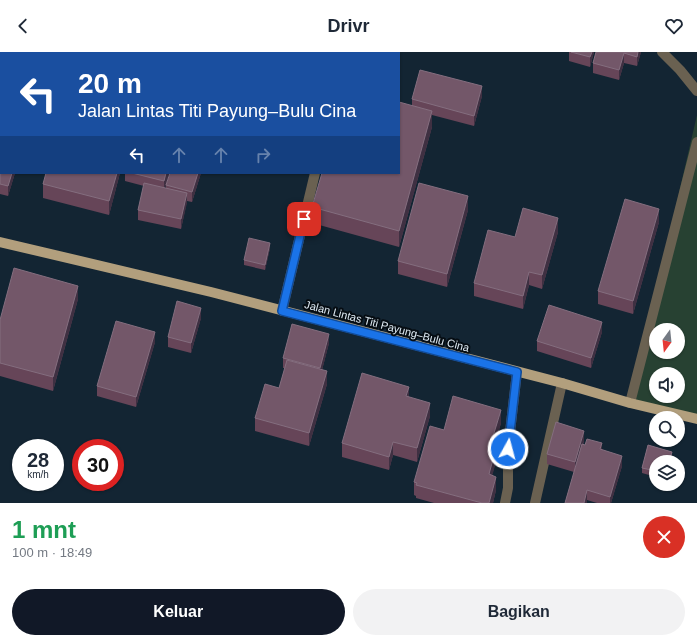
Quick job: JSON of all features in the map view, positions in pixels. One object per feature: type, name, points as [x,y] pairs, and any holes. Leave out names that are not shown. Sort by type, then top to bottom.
[{"type":"main road","name":"Jalan Lintas Titi Payung–Bulu Cina","points":[[0,242],[211,292],[562,383],[630,404],[697,419]]},
{"type":"street","points":[[662,52],[680,70],[697,91]]},
{"type":"street","points":[[630,404],[697,142]]},
{"type":"street","points":[[282,311],[315,174]]},
{"type":"street","points":[[505,503],[508,488],[508,449],[517,372]]},
{"type":"street","points":[[536,503],[562,383]]},
{"type":"green space","points":[[697,115],[697,419],[685,416],[685,411],[664,411],[630,403]]},
{"type":"building","points":[[571,52],[592,52],[590,57]]},
{"type":"building","points":[[596,52],[638,52],[637,57],[624,53],[619,70],[593,63]]},
{"type":"building","points":[[420,70],[482,86],[474,116],[412,99]]},
{"type":"building","points":[[400,102],[432,111],[399,231],[312,207],[322,174],[400,174]]},
{"type":"building","points":[[0,174],[12,174],[8,186],[0,184]]},
{"type":"building","points":[[46,174],[117,174],[109,201],[43,184]]},
{"type":"building","points":[[136,174],[166,174],[164,181]]},
{"type":"building","points":[[170,174],[198,174],[192,192],[166,185]]},
{"type":"building","points":[[144,183],[187,193],[181,219],[138,210]]},
{"type":"building","points":[[419,183],[468,196],[447,274],[398,261]]},
{"type":"building","points":[[625,199],[659,209],[633,301],[598,291]]},
{"type":"building","points":[[523,208],[558,218],[542,275],[529,272],[523,296],[474,283],[488,230],[515,237]]},
{"type":"building","points":[[249,238],[270,243],[265,265],[244,260]]},
{"type":"building","points":[[14,268],[78,286],[53,377],[0,363],[0,320]]},
{"type":"building","points":[[177,301],[201,308],[191,343],[168,337]]},
{"type":"building","points":[[549,305],[602,322],[591,358],[537,341]]},
{"type":"building","points":[[116,321],[155,332],[136,397],[97,386]]},
{"type":"building","points":[[292,324],[329,334],[320,368],[283,358]]},
{"type":"building","points":[[287,360],[327,371],[309,433],[255,418],[265,384],[279,388]]},
{"type":"building","points":[[362,373],[409,387],[406,396],[430,403],[417,448],[393,442],[389,457],[342,443]]},
{"type":"building","points":[[453,396],[501,410],[491,443],[497,445],[489,474],[496,477],[489,503],[482,503],[416,485],[417,483],[414,482],[430,426],[444,430]]},
{"type":"building","points":[[556,422],[584,431],[575,462],[547,454]]},
{"type":"building","points":[[587,439],[602,443],[600,449],[622,456],[610,497],[587,490],[584,503],[565,503],[582,444],[585,445]]},
{"type":"building","points":[[648,445],[649,447],[655,447],[672,452],[671,455],[649,455],[649,470],[642,468]]},
{"type":"route","points":[[304,219],[282,311],[517,372],[508,449]]}]
